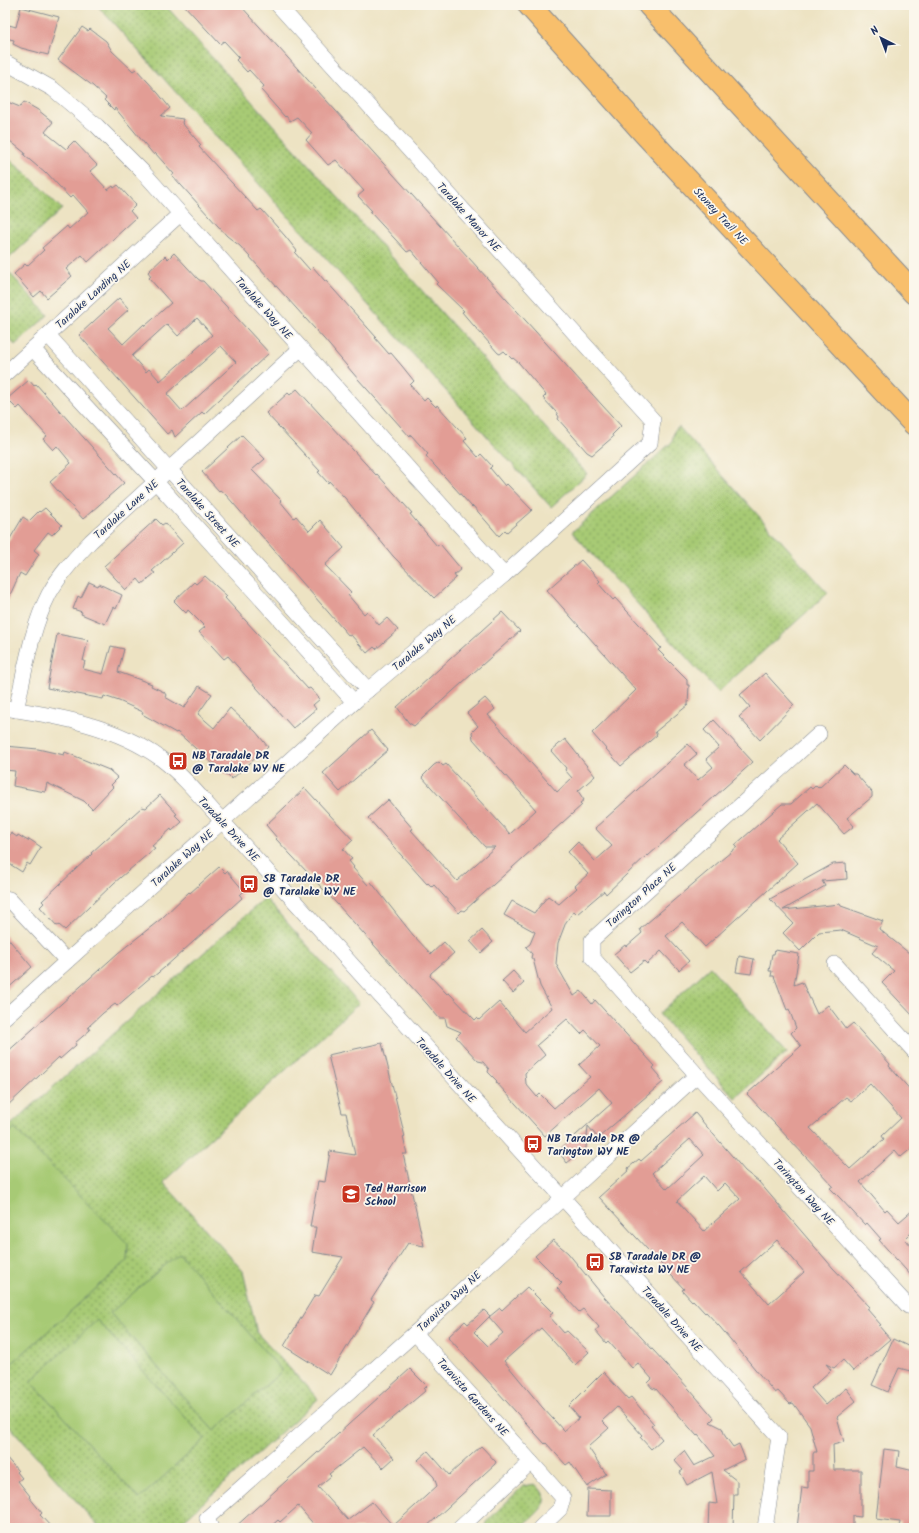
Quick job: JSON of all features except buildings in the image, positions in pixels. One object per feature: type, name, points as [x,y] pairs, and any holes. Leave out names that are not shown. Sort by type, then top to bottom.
[{"type":"highway","name":"Stoney Trail NE","points":[[529,5],[649,138],[914,424]]},
{"type":"highway","points":[[649,5],[914,293]]},
{"type":"street","name":"Taralake Manor NE","points":[[278,5],[653,420],[652,432]]},
{"type":"street","name":"Taralake Way NE","points":[[5,62],[53,89],[97,126],[143,172],[504,575]]},
{"type":"street","name":"Taralake Landing NE","points":[[5,374],[180,214]]},
{"type":"street","name":"Taralake Street NE","points":[[48,335],[368,690]]},
{"type":"street","name":"Taralake Street NE","points":[[33,349],[156,482],[354,702]]},
{"type":"street","name":"Taralake Lane NE","points":[[11,709],[38,622],[50,594],[69,565],[91,540],[300,349]]},
{"type":"street","name":"Taralake Way NE","points":[[5,1017],[354,702],[504,575],[650,443],[652,432]]},
{"type":"street","name":"Taradale Drive NE","points":[[11,709],[98,727],[130,740],[161,758],[222,821],[779,1437],[765,1528]]},
{"type":"street","name":"Tarington Place NE","points":[[697,1075],[592,957],[592,940],[820,734]]},
{"type":"street","points":[[5,898],[9,899],[67,961]]},
{"type":"street","points":[[835,964],[914,1051]]},
{"type":"street","name":"Taravista Way NE","points":[[211,1528],[207,1518],[415,1333],[697,1075]]},
{"type":"street","name":"Tarington Way NE","points":[[697,1075],[908,1306],[914,1306]]},
{"type":"street","name":"Taravista Gardens NE","points":[[415,1333],[563,1498],[560,1509],[540,1528]]},
{"type":"street","points":[[460,1528],[531,1462]]},
{"type":"green space","points":[[97,5],[165,5],[587,474],[551,507]]},
{"type":"green space","points":[[5,156],[28,175],[62,209],[5,262]]},
{"type":"green space","points":[[5,268],[48,315],[15,345],[5,335]]},
{"type":"green space","points":[[679,427],[828,593],[718,692],[572,532],[672,442],[674,431]]},
{"type":"green space","points":[[265,898],[359,1003],[163,1182],[243,1271],[257,1333],[318,1399],[175,1528],[100,1528],[5,1421],[5,1130]]},
{"type":"green space","points":[[710,967],[787,1052],[735,1098],[659,1014]]},
{"type":"green space","points":[[14,1128],[128,1244],[127,1261],[10,1365],[5,1359],[5,1138]]},
{"type":"green space","points":[[179,1253],[282,1371],[214,1431],[110,1313]]},
{"type":"green space","points":[[97,1320],[205,1439],[139,1499],[31,1381]]},
{"type":"green space","points":[[535,1484],[544,1497],[544,1503],[532,1518],[520,1528],[485,1528],[486,1522],[523,1486]]},
{"type":"place","name":"NB Taradale DR @ Taralake WY NE","points":[[178,761]]},
{"type":"place","name":"SB Taradale DR @ Taralake WY NE","points":[[249,884]]},
{"type":"place","name":"NB Taradale DR @ Tarington WY NE","points":[[533,1144]]},
{"type":"place","name":"Ted Harrison School","points":[[351,1194]]},
{"type":"place","name":"SB Taradale DR @ Taravista WY NE","points":[[595,1262]]}]
